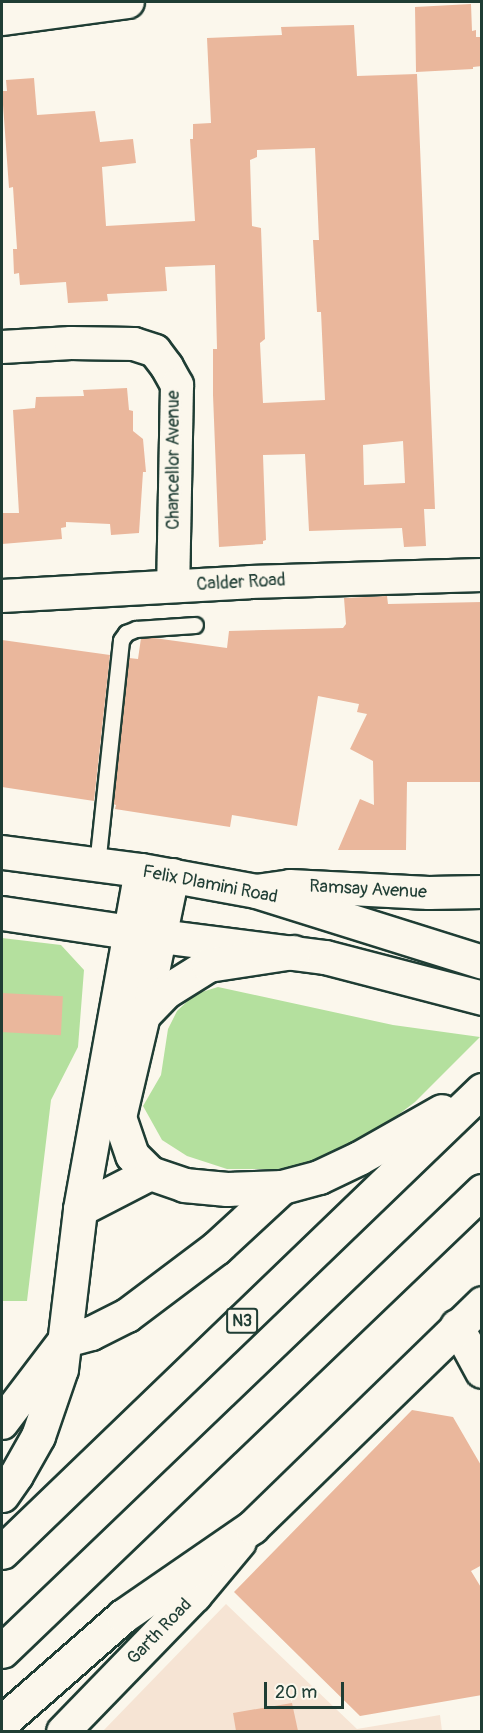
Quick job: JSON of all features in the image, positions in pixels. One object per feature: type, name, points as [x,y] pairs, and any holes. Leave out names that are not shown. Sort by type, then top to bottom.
[{"type":"main road","name":"Felix Dlamini Road","points":[[2,852],[156,873],[256,891],[482,962]]},
{"type":"main road","points":[[2,1495],[38,1436],[58,1384],[80,1209],[145,934],[156,873]]},
{"type":"main road","points":[[2,913],[325,957],[482,998]]},
{"type":"main road","points":[[145,934],[143,1015],[119,1117],[132,1155],[150,1173],[184,1185],[227,1189],[282,1188],[319,1177],[359,1158],[482,1089]]},
{"type":"main road","points":[[143,1015],[165,992],[208,965],[293,952]]},
{"type":"main road","name":"N3","points":[[2,1552],[482,1089]]},
{"type":"main road","points":[[80,1209],[150,1173]]},
{"type":"main road","points":[[65,1340],[91,1333],[127,1315],[216,1248],[282,1188]]},
{"type":"main road","points":[[2,1651],[482,1191]]},
{"type":"main road","points":[[2,1722],[123,1616],[252,1527],[482,1303]]},
{"type":"street","points":[[2,19],[128,2]]},
{"type":"street","name":"Chancellor Avenue","points":[[2,347],[72,343],[134,344],[155,351],[167,367],[177,385],[173,586]]},
{"type":"street","name":"Calder Road","points":[[2,596],[173,586],[482,575]]},
{"type":"street","name":"Ramsay Avenue","points":[[256,891],[290,886],[429,893],[482,892]]},
{"type":"street","points":[[457,1326],[482,1372]]},
{"type":"street","points":[[2,1423],[65,1340]]},
{"type":"street","name":"Garth Road","points":[[63,1731],[195,1596],[252,1527]]},
{"type":"lane","points":[[96,865],[121,640],[126,633],[136,629],[195,625]]},
{"type":"shaded area","points":[[226,1604],[357,1729],[440,1715],[442,1731],[102,1732]]},
{"type":"green space","points":[[2,938],[61,945],[84,970],[78,1047],[51,1100],[27,1301],[2,1301]]},
{"type":"green space","points":[[218,987],[393,1025],[480,1037],[415,1102],[390,1121],[338,1151],[308,1163],[278,1169],[227,1169],[187,1156],[162,1140],[143,1106],[161,1075],[168,1029],[177,1011],[195,994]]},
{"type":"building","points":[[471,4],[472,31],[476,30],[476,37],[482,37],[482,66],[473,67],[473,69],[416,72],[415,7]]},
{"type":"building","points":[[354,25],[357,76],[417,74],[435,509],[424,509],[426,546],[404,547],[402,528],[309,531],[305,454],[263,455],[266,540],[263,544],[219,547],[213,395],[213,349],[217,349],[215,265],[165,267],[167,291],[107,294],[108,301],[68,303],[66,282],[20,285],[19,273],[14,274],[13,249],[17,249],[13,187],[9,188],[2,91],[7,91],[6,80],[34,78],[37,115],[95,111],[100,142],[133,139],[136,163],[102,167],[106,226],[195,221],[190,139],[193,139],[193,124],[211,123],[207,38],[282,35],[281,27]],"holes":[[[315,148],[319,240],[313,240],[317,312],[321,312],[325,400],[263,403],[260,343],[265,339],[261,228],[252,226],[250,160],[257,157],[257,150]],[[403,441],[405,483],[364,485],[363,445]]]},
{"type":"building","points":[[127,388],[129,410],[133,411],[133,431],[143,439],[146,472],[143,472],[139,533],[111,535],[110,524],[66,522],[66,527],[61,528],[62,539],[2,544],[2,513],[19,513],[13,410],[35,408],[36,397],[84,396],[83,390]]},
{"type":"building","points":[[387,596],[388,604],[482,602],[482,782],[407,782],[406,850],[338,850],[360,799],[374,805],[373,761],[350,749],[367,714],[357,712],[359,704],[318,696],[297,826],[232,815],[230,827],[115,809],[116,805],[113,804],[129,658],[138,659],[141,638],[227,648],[229,631],[343,628],[346,624],[344,598]]},
{"type":"building","points":[[2,640],[110,655],[94,801],[2,787]]},
{"type":"building","points":[[2,993],[63,996],[61,1035],[2,1032]]},
{"type":"building","points":[[412,1410],[453,1417],[482,1467],[482,1565],[471,1571],[482,1589],[482,1695],[360,1716],[234,1592]]},
{"type":"building","points":[[292,1703],[298,1731],[236,1731],[233,1713]]}]
